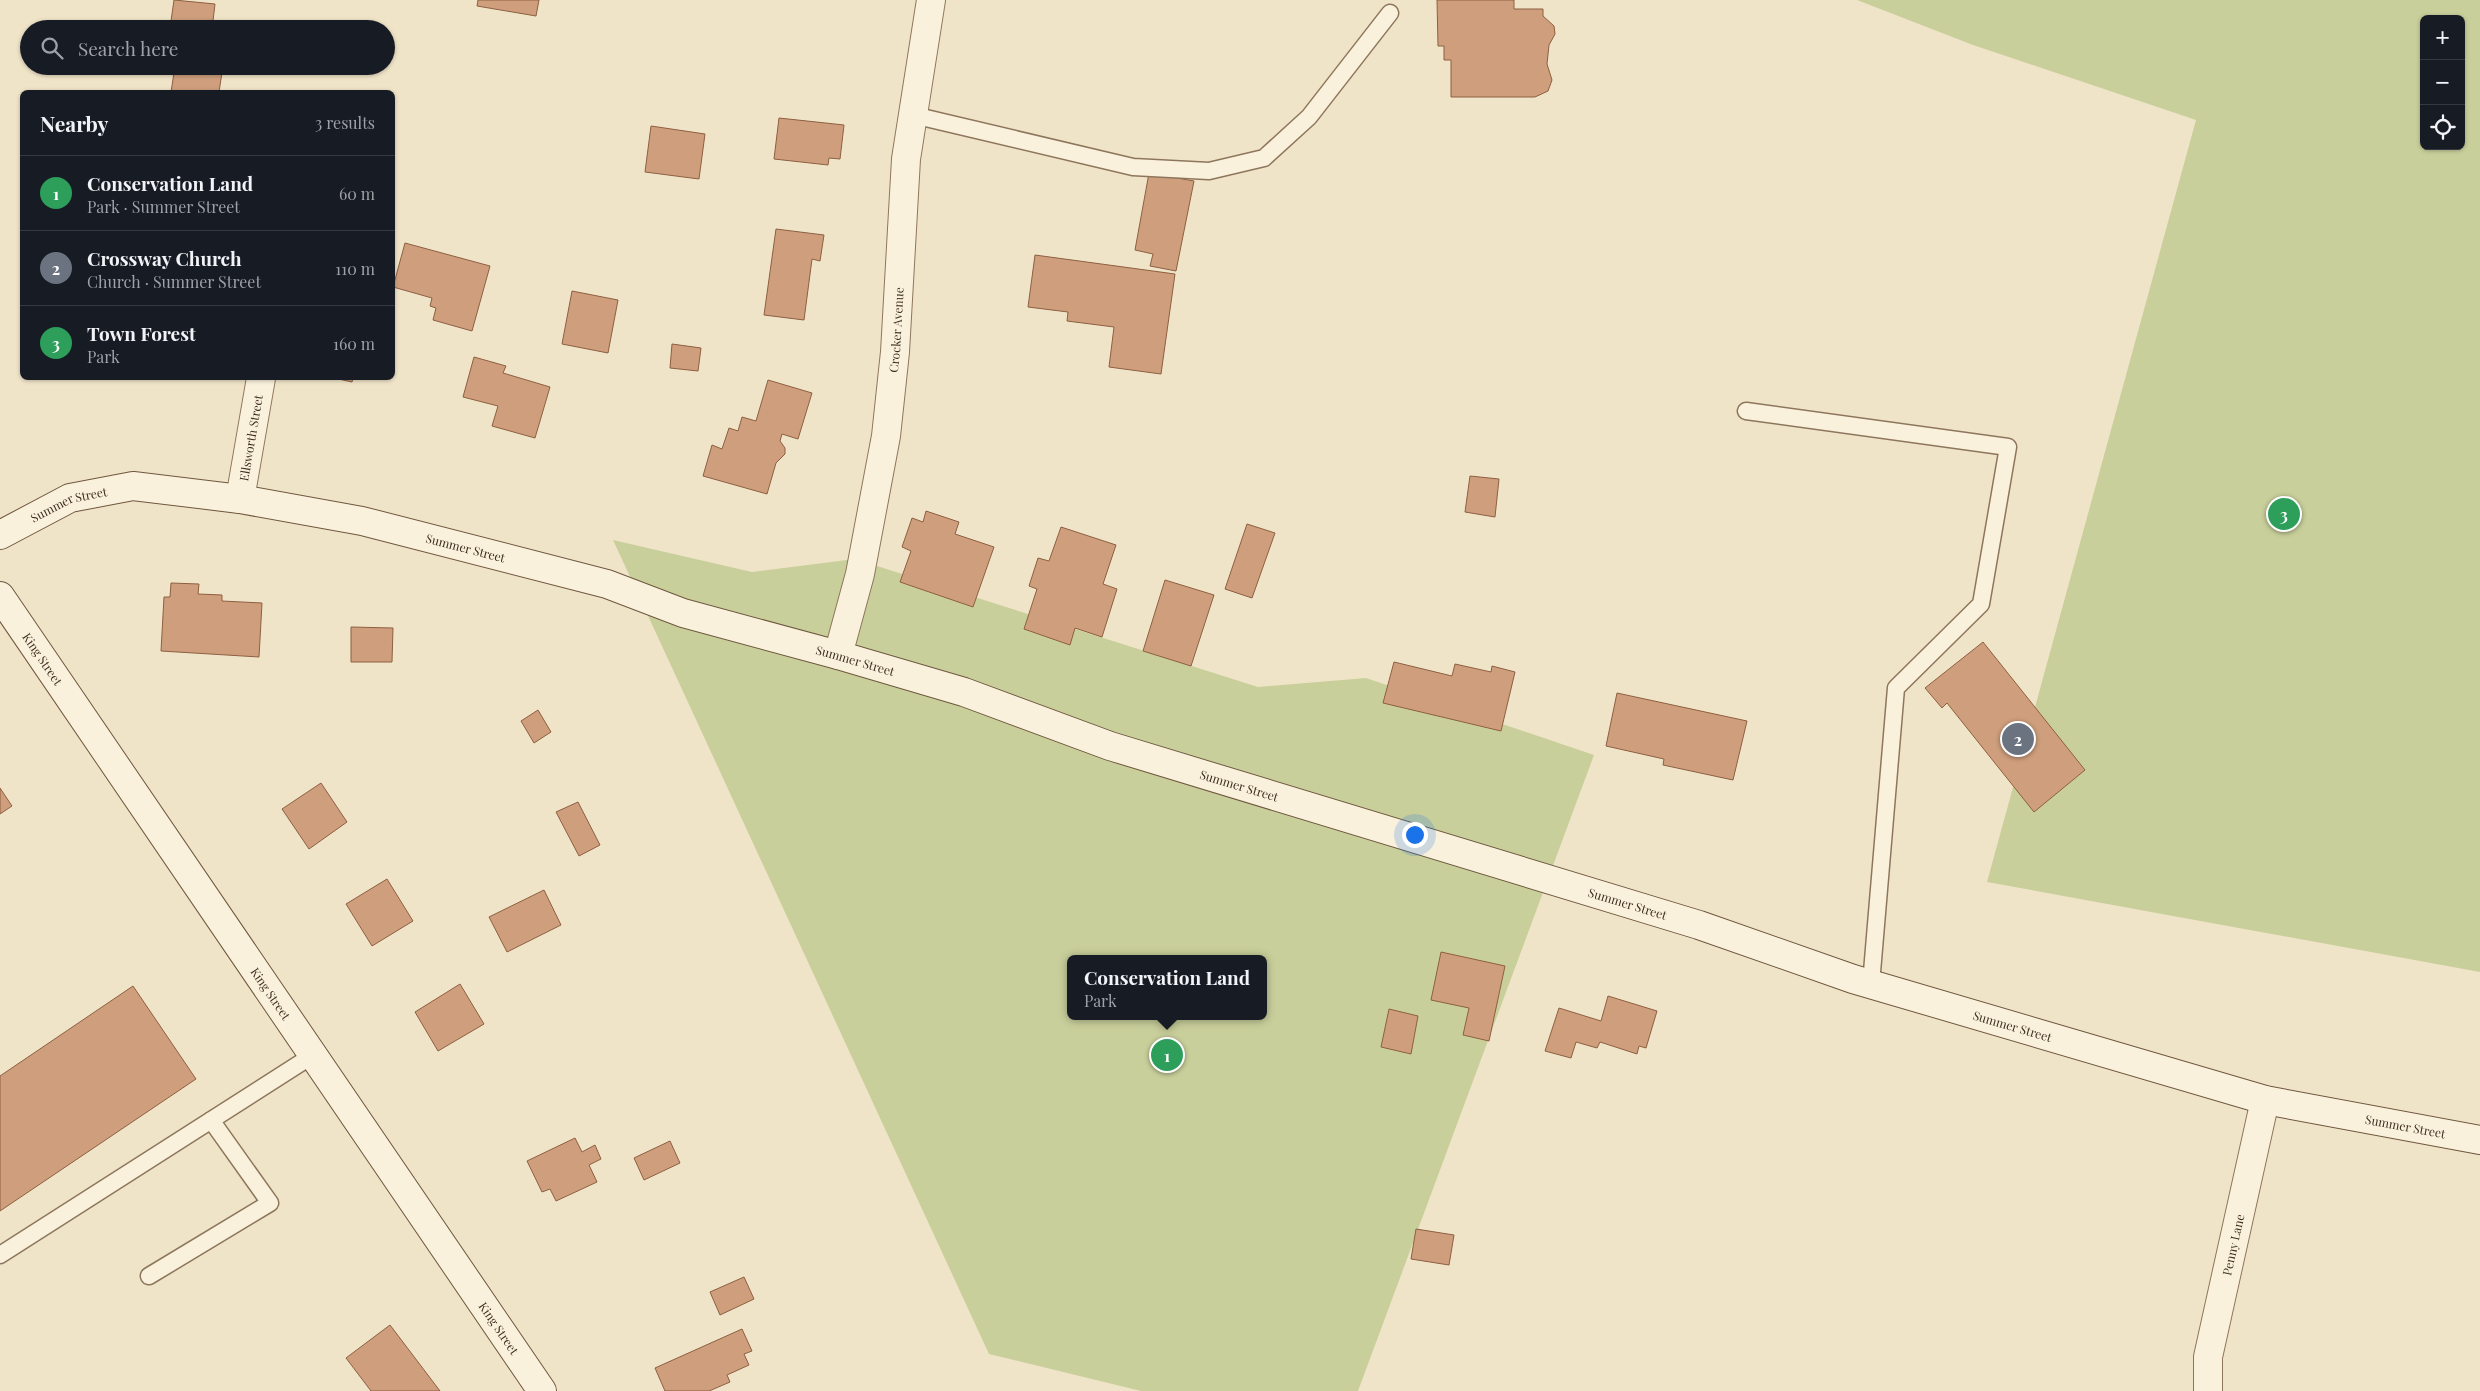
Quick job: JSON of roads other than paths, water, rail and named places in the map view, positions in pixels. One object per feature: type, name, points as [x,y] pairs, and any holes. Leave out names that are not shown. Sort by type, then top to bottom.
[{"type":"main road","name":"Crocker Avenue","points":[[838,655],[860,574],[886,436],[895,352],[906,160],[931,0]]},
{"type":"main road","name":"Ellsworth Street","points":[[240,499],[261,380]]},
{"type":"main road","name":"Summer Street","points":[[0,535],[70,498],[133,486],[240,499],[362,521],[607,584],[683,613],[838,655],[964,692],[1110,746],[1698,925],[1871,984],[2265,1100],[2480,1140]]},
{"type":"main road","name":"King Street","points":[[0,596],[542,1391]]},
{"type":"main road","name":"Penny Lane","points":[[2208,1391],[2208,1357],[2265,1100]]},
{"type":"lane","points":[[913,115],[1133,167],[1209,171],[1264,158],[1308,118],[1390,13]]},
{"type":"lane","points":[[1746,411],[2008,447],[1981,604],[1896,688],[1871,984]]},
{"type":"lane","points":[[0,1255],[313,1055]]},
{"type":"lane","points":[[149,1276],[270,1203],[212,1120]]},
{"type":"place","name":"Town Forest","points":[[2284,514]]},
{"type":"place","name":"Crossway Church","points":[[2018,739]]},
{"type":"place","name":"Conservation Land","points":[[1167,1055]]}]
